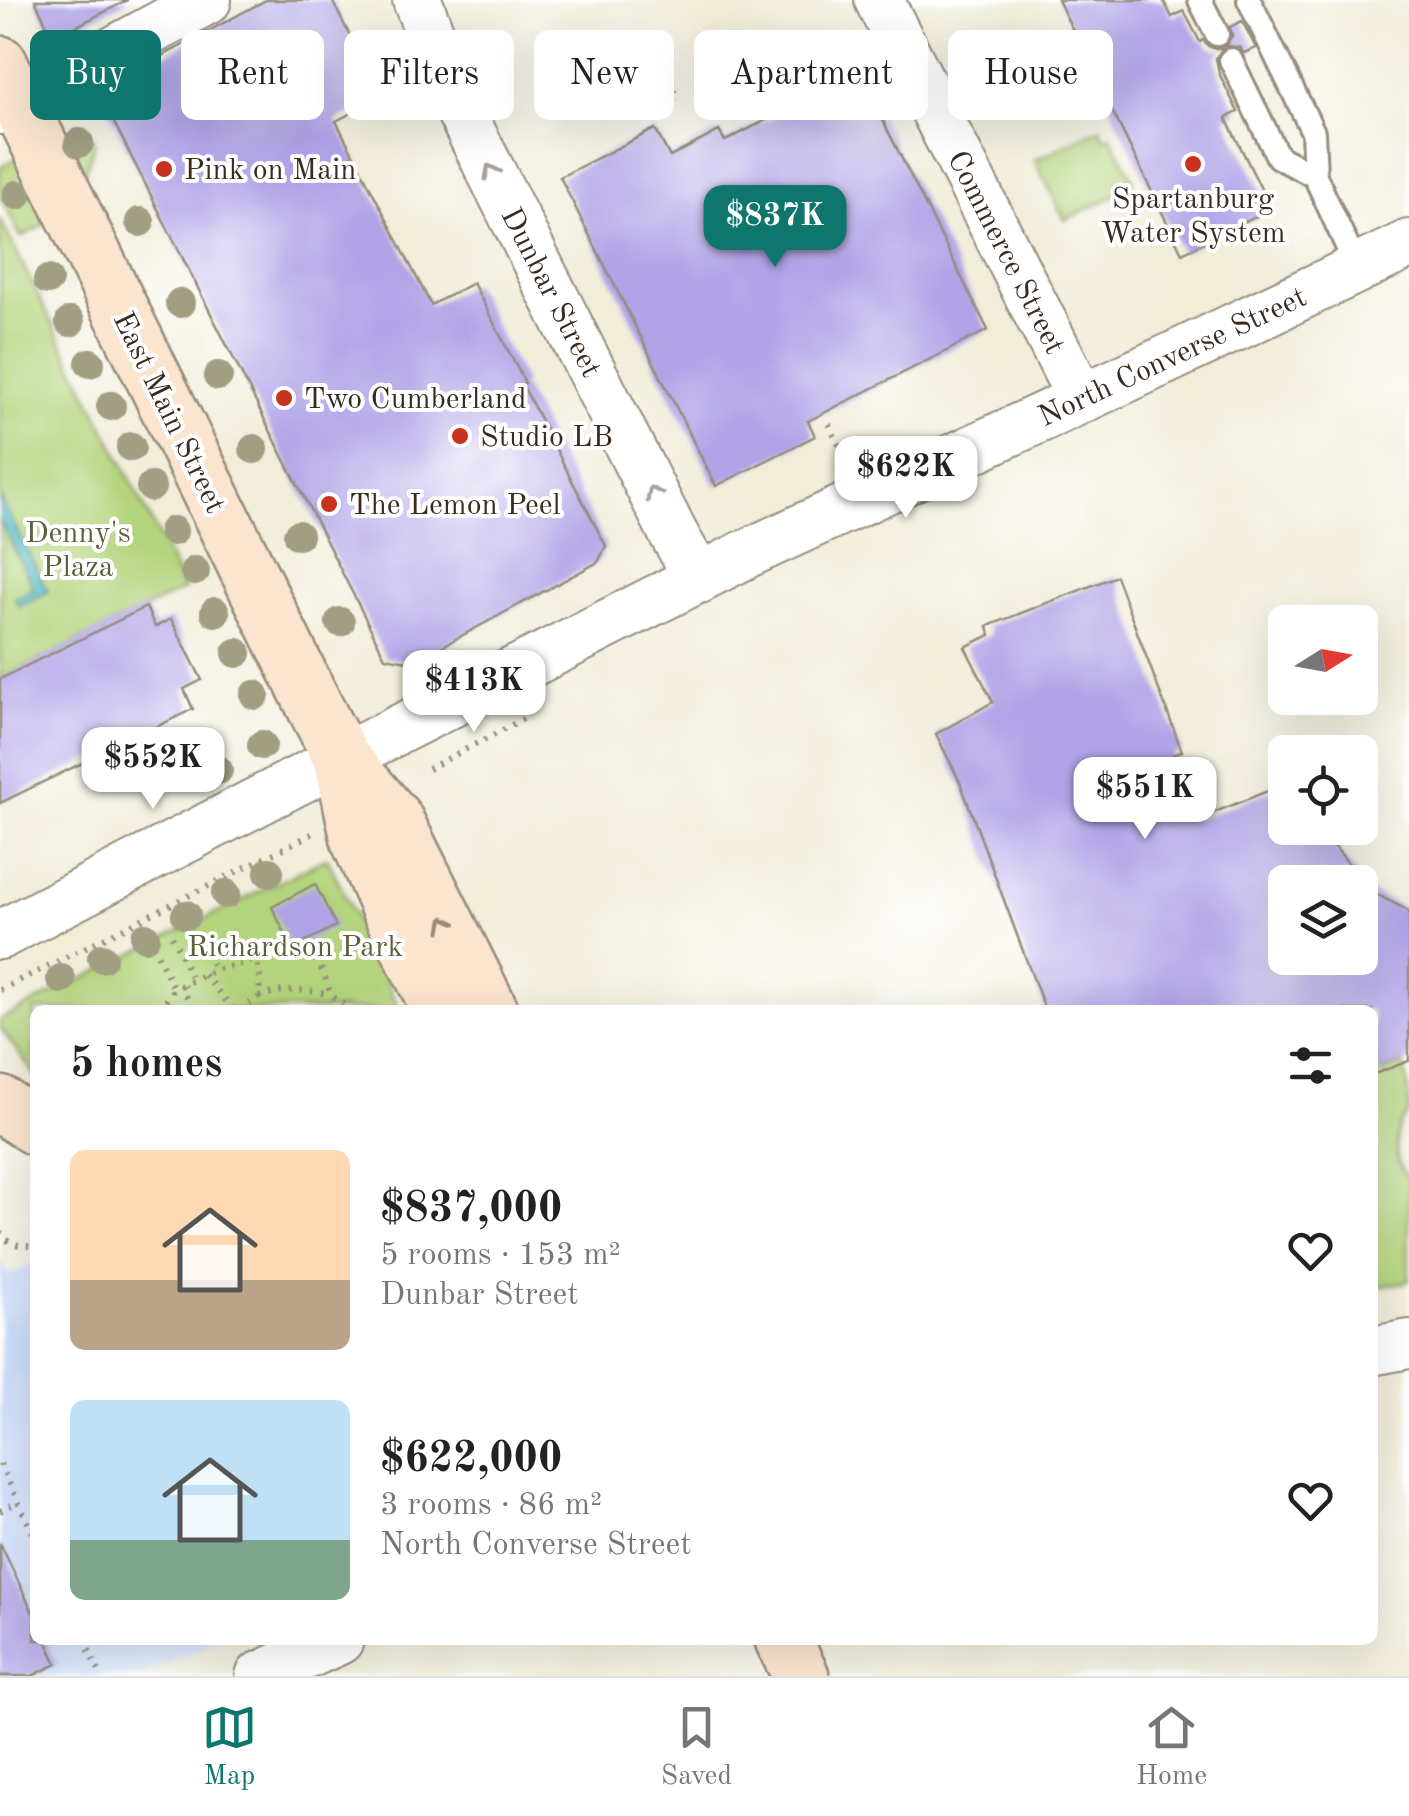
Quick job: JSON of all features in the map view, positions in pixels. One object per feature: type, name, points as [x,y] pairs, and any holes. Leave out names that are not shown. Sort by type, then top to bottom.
[{"type":"street","points":[[6,92],[207,0]]},
{"type":"street","name":"Dunbar Street","points":[[417,0],[457,104],[699,579]]},
{"type":"street","name":"Commerce Street","points":[[879,0],[1081,398]]},
{"type":"street","name":"East Main Street","points":[[6,92],[342,759],[394,820],[487,1005]]},
{"type":"street","name":"North Converse Street","points":[[0,935],[864,498],[1409,244]]},
{"type":"street","name":"East Main Street","points":[[342,759],[359,840],[438,1005]]},
{"type":"street","points":[[0,1104],[30,1124]]},
{"type":"street","points":[[1378,1350],[1409,1344]]},
{"type":"street","points":[[260,1676],[328,1645]]},
{"type":"street","points":[[786,1645],[801,1676]]},
{"type":"lane","points":[[1200,0],[1217,34]]},
{"type":"lane","points":[[1249,0],[1313,132],[1315,176],[1358,270]]},
{"type":"lane","points":[[1231,60],[1278,157],[1315,176]]},
{"type":"path","points":[[674,90],[676,100]]},
{"type":"path","points":[[829,424],[842,452]]},
{"type":"path","points":[[0,990],[318,831]]},
{"type":"path","points":[[193,925],[215,970]]},
{"type":"path","points":[[172,936],[193,980]]},
{"type":"path","points":[[163,1005],[174,989],[215,970],[257,960],[287,937]]},
{"type":"path","points":[[305,942],[331,995]]},
{"type":"path","points":[[153,946],[174,989]]},
{"type":"path","points":[[257,960],[258,997]]},
{"type":"path","points":[[204,975],[232,1005]]},
{"type":"path","points":[[184,984],[189,1005]]},
{"type":"path","points":[[245,1005],[273,992],[300,989],[331,995],[344,1005]]},
{"type":"path","points":[[1,1235],[14,1244],[30,1246]]},
{"type":"path","points":[[0,1464],[30,1527]]},
{"type":"path","points":[[0,1511],[18,1502]]},
{"type":"path","points":[[86,1645],[101,1676]]},
{"type":"shaded area","points":[[0,1259],[8,1275],[30,1265],[30,1645],[207,1645],[141,1676],[0,1676]]},
{"type":"green space","points":[[86,124],[95,143],[82,180],[61,138]]},
{"type":"green space","points":[[1100,128],[1105,139],[1111,136],[1133,179],[1130,188],[1065,220],[1035,160]]},
{"type":"green space","points":[[18,158],[46,215],[44,225],[21,237],[0,196],[0,167]]},
{"type":"green space","name":"Denny's Plaza","points":[[0,219],[185,589],[0,679]]},
{"type":"green space","name":"Richardson Park","points":[[327,858],[398,1005],[30,1005]]},
{"type":"green space","name":"Richardson Park","points":[[30,1005],[30,1068],[0,1028],[0,1020]]},
{"type":"green space","points":[[1403,1064],[1407,1081],[1409,1112],[1400,1125],[1396,1146],[1398,1161],[1409,1178],[1409,1281],[1378,1287],[1378,1073]]},
{"type":"water","points":[[0,497],[48,592],[19,606],[15,598],[34,588],[0,521]]},
{"type":"building","points":[[35,0],[128,0],[69,30],[49,30]]},
{"type":"building","points":[[266,0],[332,0],[347,30],[344,117],[336,121],[431,305],[473,283],[606,546],[598,562],[413,662],[385,657],[113,120],[161,120],[161,57],[181,46],[181,120],[324,120],[324,30],[211,30]]},
{"type":"building","name":"Spartanburg Water System","points":[[1058,0],[1163,0],[1172,17],[1184,11],[1200,42],[1223,48],[1216,58],[1219,73],[1238,112],[1226,118],[1271,209],[1182,253],[1113,112],[1113,30],[1073,30]]},
{"type":"building","points":[[1242,21],[1256,48],[1244,53],[1239,47],[1225,46],[1232,36],[1230,27]]},
{"type":"building","points":[[766,120],[883,120],[988,330],[808,421],[815,436],[716,486],[560,177],[655,129],[670,157],[719,131],[725,141]]},
{"type":"building","points":[[1116,576],[1182,751],[1173,755],[1195,820],[1268,791],[1268,845],[1333,845],[1350,865],[1268,865],[1268,975],[1378,975],[1378,895],[1409,911],[1409,1061],[1378,1073],[1378,1005],[1043,1005],[960,782],[936,734],[993,702],[965,647],[990,635],[988,626]]},
{"type":"building","points":[[146,607],[155,627],[171,619],[202,680],[184,689],[193,709],[0,803],[0,679]]},
{"type":"building","points":[[315,884],[336,926],[292,948],[272,907]]},
{"type":"building","points":[[0,1543],[30,1606],[30,1645],[48,1645],[57,1664],[32,1676],[0,1676]]},
{"type":"place","name":"Spartanburg Water System","points":[[1193,164]]},
{"type":"place","name":"Pink on Main","points":[[164,169]]},
{"type":"place","name":"Two Cumberland","points":[[284,398]]},
{"type":"place","name":"Studio LB","points":[[460,436]]},
{"type":"place","name":"The Lemon Peel","points":[[329,504]]}]
